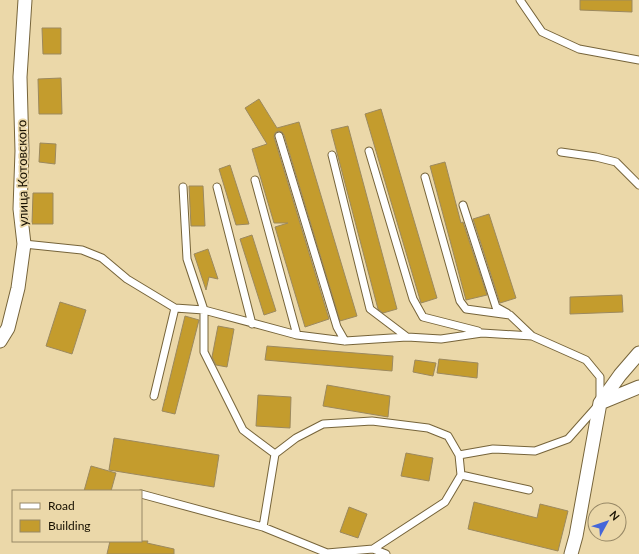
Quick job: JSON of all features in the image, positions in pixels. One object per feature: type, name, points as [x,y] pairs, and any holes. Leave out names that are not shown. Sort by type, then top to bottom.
[{"type":"street","name":"улица Котовского","points":[[0,341],[8,328],[18,288],[24,244],[20,209],[22,151],[20,77],[24,0]]},
{"type":"street","points":[[571,554],[576,536],[600,403],[620,375],[639,353]]},
{"type":"street","points":[[600,403],[639,387]]},
{"type":"lane","points":[[520,0],[542,32],[579,49],[639,60]]},
{"type":"lane","points":[[279,136],[337,327],[345,341]]},
{"type":"lane","points":[[369,151],[413,299],[423,317],[482,333],[532,336]]},
{"type":"lane","points":[[561,152],[596,157],[616,162],[639,185]]},
{"type":"lane","points":[[332,155],[370,309],[407,336]]},
{"type":"lane","points":[[425,177],[460,300],[466,309],[510,316]]},
{"type":"lane","points":[[255,180],[297,335]]},
{"type":"lane","points":[[183,187],[187,259],[204,310],[204,352],[242,430],[275,454]]},
{"type":"lane","points":[[217,187],[252,324]]},
{"type":"lane","points":[[459,455],[493,450],[536,451],[568,439],[600,403],[600,377],[586,360],[532,336],[510,316],[496,307],[463,205]]},
{"type":"lane","points":[[24,244],[82,250],[102,258],[127,279],[175,308],[204,310],[297,335],[345,341],[407,336],[441,339],[482,333]]},
{"type":"lane","points":[[154,396],[175,308]]},
{"type":"lane","points":[[263,527],[275,454],[296,438],[323,424],[372,421],[428,428],[448,436],[459,455],[461,475],[445,502],[373,549]]},
{"type":"lane","points":[[461,475],[529,490]]},
{"type":"lane","points":[[142,494],[263,527],[327,553],[373,549],[386,554]]},
{"type":"building","points":[[580,0],[632,0],[632,12],[580,10]]},
{"type":"building","points":[[42,28],[61,28],[61,54],[43,54]]},
{"type":"building","points":[[61,78],[62,114],[39,114],[38,79]]},
{"type":"building","points":[[259,99],[277,128],[299,122],[357,316],[340,321],[284,135],[282,132],[278,131],[275,133],[274,137],[329,319],[305,327],[275,227],[288,223],[274,223],[252,149],[267,144],[245,108]]},
{"type":"building","points":[[381,109],[437,298],[421,303],[365,114]]},
{"type":"building","points":[[348,126],[397,309],[383,313],[378,309],[331,130]]},
{"type":"building","points":[[40,143],[56,144],[55,164],[39,162]]},
{"type":"building","points":[[445,162],[461,223],[463,222],[487,295],[466,300],[430,166]]},
{"type":"building","points":[[230,165],[249,224],[236,225],[219,169]]},
{"type":"building","points":[[189,186],[203,186],[205,226],[191,226]]},
{"type":"building","points":[[33,193],[53,193],[53,224],[32,224]]},
{"type":"building","points":[[489,214],[516,298],[500,303],[473,219]]},
{"type":"building","points":[[252,235],[276,311],[264,315],[240,239]]},
{"type":"building","points":[[208,249],[218,279],[209,277],[206,290],[194,254]]},
{"type":"building","points":[[622,295],[623,312],[570,314],[570,297]]},
{"type":"building","points":[[60,302],[86,310],[72,354],[46,346]]},
{"type":"building","points":[[185,316],[199,320],[175,414],[162,411]]},
{"type":"building","points":[[218,326],[234,329],[227,367],[216,365],[212,357]]},
{"type":"building","points":[[267,346],[393,356],[392,371],[265,360]]},
{"type":"building","points":[[439,359],[478,363],[477,378],[437,373]]},
{"type":"building","points":[[415,360],[436,363],[433,376],[413,372]]},
{"type":"building","points":[[327,385],[390,396],[388,417],[323,406]]},
{"type":"building","points":[[258,395],[291,397],[290,428],[256,426]]},
{"type":"building","points":[[114,438],[219,455],[214,487],[109,470]]},
{"type":"building","points":[[406,453],[433,458],[429,481],[401,476]]},
{"type":"building","points":[[91,466],[116,473],[111,490],[84,490]]},
{"type":"building","points":[[474,502],[537,518],[540,504],[568,511],[558,551],[468,529]]},
{"type":"building","points":[[349,507],[367,514],[358,538],[340,532]]},
{"type":"building","points":[[148,541],[147,543],[174,549],[174,554],[107,554],[110,542]]}]
